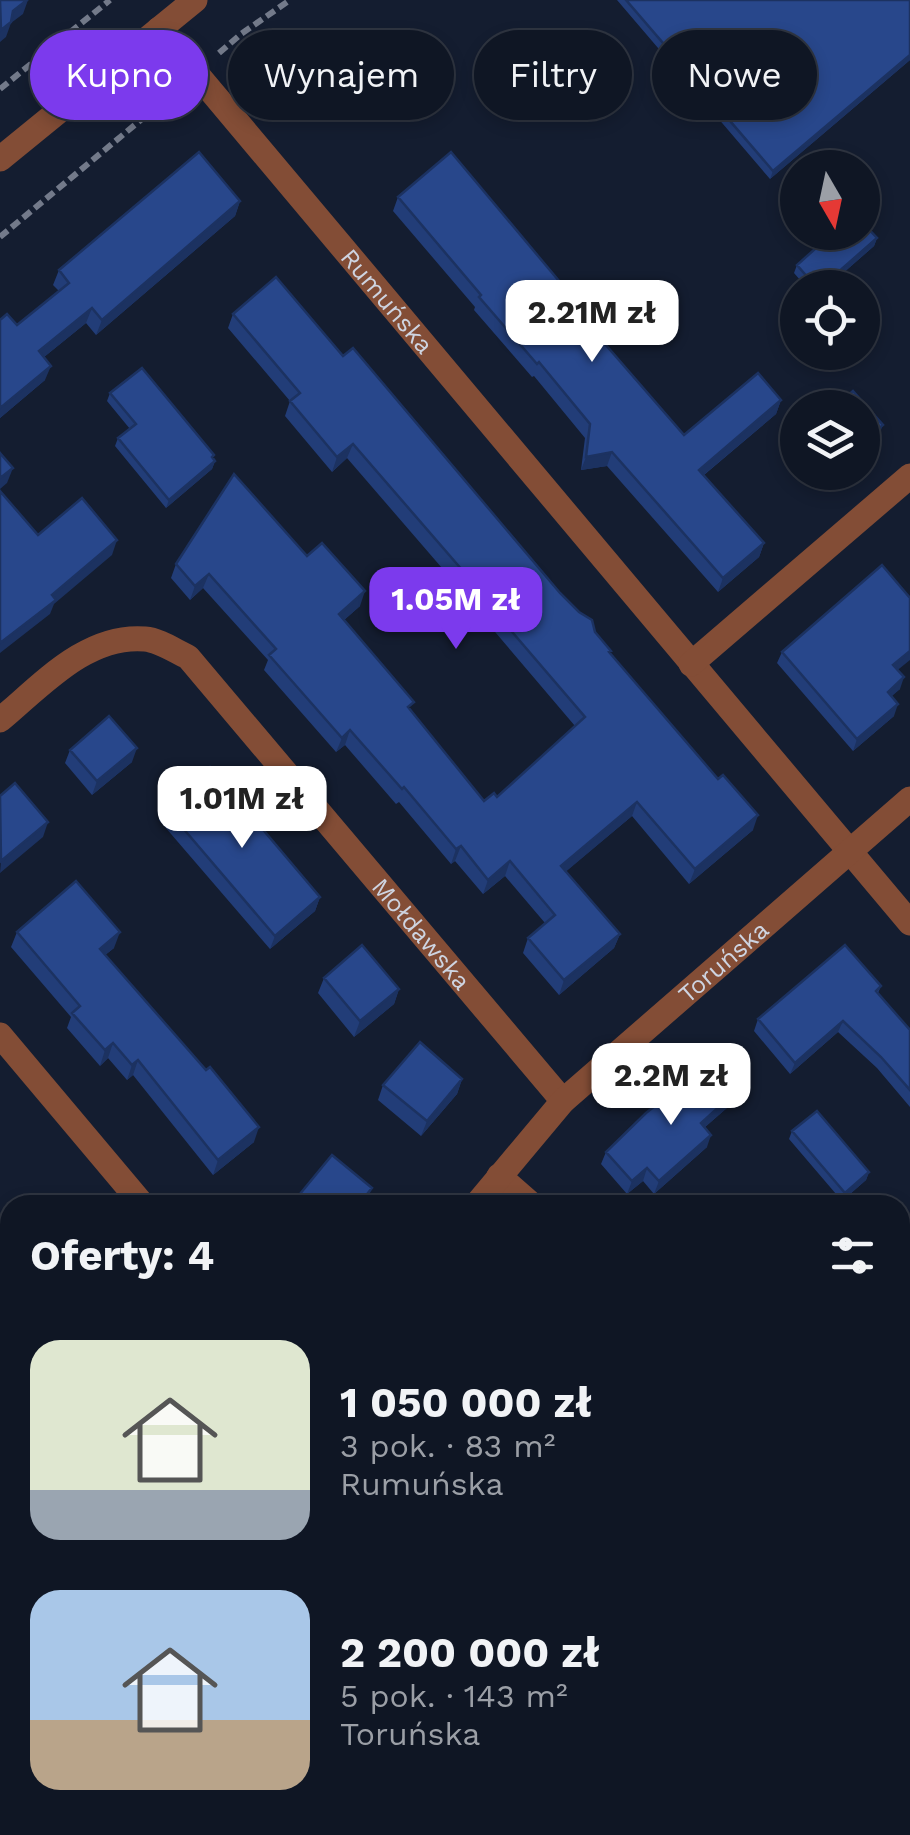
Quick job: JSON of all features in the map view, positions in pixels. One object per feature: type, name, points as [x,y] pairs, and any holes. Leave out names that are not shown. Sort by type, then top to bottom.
[{"type":"street","points":[[0,159],[160,29],[184,3]]},
{"type":"street","name":"Rumuńska","points":[[208,86],[910,923]]},
{"type":"street","points":[[692,664],[910,476]]},
{"type":"street","name":"Mołdawska","points":[[0,720],[78,656],[119,640],[149,639],[188,657],[564,1100]]},
{"type":"street","name":"Toruńska","points":[[484,1195],[564,1100],[910,799]]},
{"type":"street","points":[[0,1035],[136,1195]]},
{"type":"street","points":[[499,1176],[521,1195]]},
{"type":"path","points":[[0,90],[110,0]]},
{"type":"path","points":[[208,63],[241,34],[290,0]]},
{"type":"path","points":[[0,237],[141,120]]},
{"type":"building","points":[[0,0],[27,0],[13,11],[11,22],[1,30]]},
{"type":"building","points":[[626,0],[910,0],[910,55],[798,150],[780,150],[780,165],[773,171],[729,120],[817,120],[817,30],[652,30]]},
{"type":"building","points":[[199,152],[240,201],[102,320],[92,308],[39,351],[51,366],[0,408],[0,320],[7,314],[17,325],[69,283],[59,270]]},
{"type":"building","points":[[451,152],[590,318],[586,322],[684,435],[758,373],[780,401],[699,470],[764,543],[723,578],[612,452],[586,457],[590,424],[398,197]]},
{"type":"building","points":[[814,250],[863,250],[841,270],[801,270],[797,265]]},
{"type":"building","points":[[276,277],[343,356],[353,348],[560,593],[592,620],[609,652],[718,779],[723,775],[758,815],[695,869],[637,802],[561,866],[620,934],[564,980],[528,938],[555,915],[510,861],[488,880],[461,846],[456,849],[350,730],[342,738],[269,655],[276,649],[209,574],[195,586],[176,564],[234,474],[307,556],[322,543],[365,591],[339,614],[414,702],[408,707],[484,801],[494,793],[497,797],[585,717],[495,612],[490,616],[469,591],[476,586],[353,444],[337,457],[290,401],[300,393],[233,314]]},
{"type":"building","points":[[142,368],[214,455],[215,461],[169,500],[118,438],[136,424],[110,393]]},
{"type":"building","points":[[0,453],[13,468],[0,478]]},
{"type":"building","points":[[0,491],[38,535],[82,498],[117,540],[52,595],[56,600],[0,643]]},
{"type":"building","points":[[882,565],[910,598],[910,651],[893,665],[904,677],[888,692],[898,704],[857,739],[782,652]]},
{"type":"building","points":[[109,716],[137,748],[97,781],[70,750]]},
{"type":"building","points":[[210,767],[320,897],[275,936],[164,806]]},
{"type":"building","points":[[15,783],[48,822],[1,861],[0,796]]},
{"type":"building","points":[[76,881],[120,932],[100,949],[206,1070],[210,1067],[259,1127],[218,1160],[138,1060],[132,1065],[113,1043],[105,1050],[72,1013],[80,1006],[17,932]]},
{"type":"building","points":[[362,945],[399,989],[360,1021],[324,978]]},
{"type":"building","points":[[845,945],[881,986],[876,991],[910,1030],[910,1090],[843,1021],[795,1063],[758,1019]]},
{"type":"building","points":[[420,1042],[462,1079],[427,1121],[383,1085]]},
{"type":"building","points":[[707,1065],[733,1094],[701,1123],[711,1135],[659,1181],[647,1168],[632,1181],[606,1152],[646,1113]]},
{"type":"building","points":[[817,1111],[869,1172],[845,1193],[792,1131]]},
{"type":"building","points":[[332,1155],[372,1188],[366,1195],[299,1195]]}]
